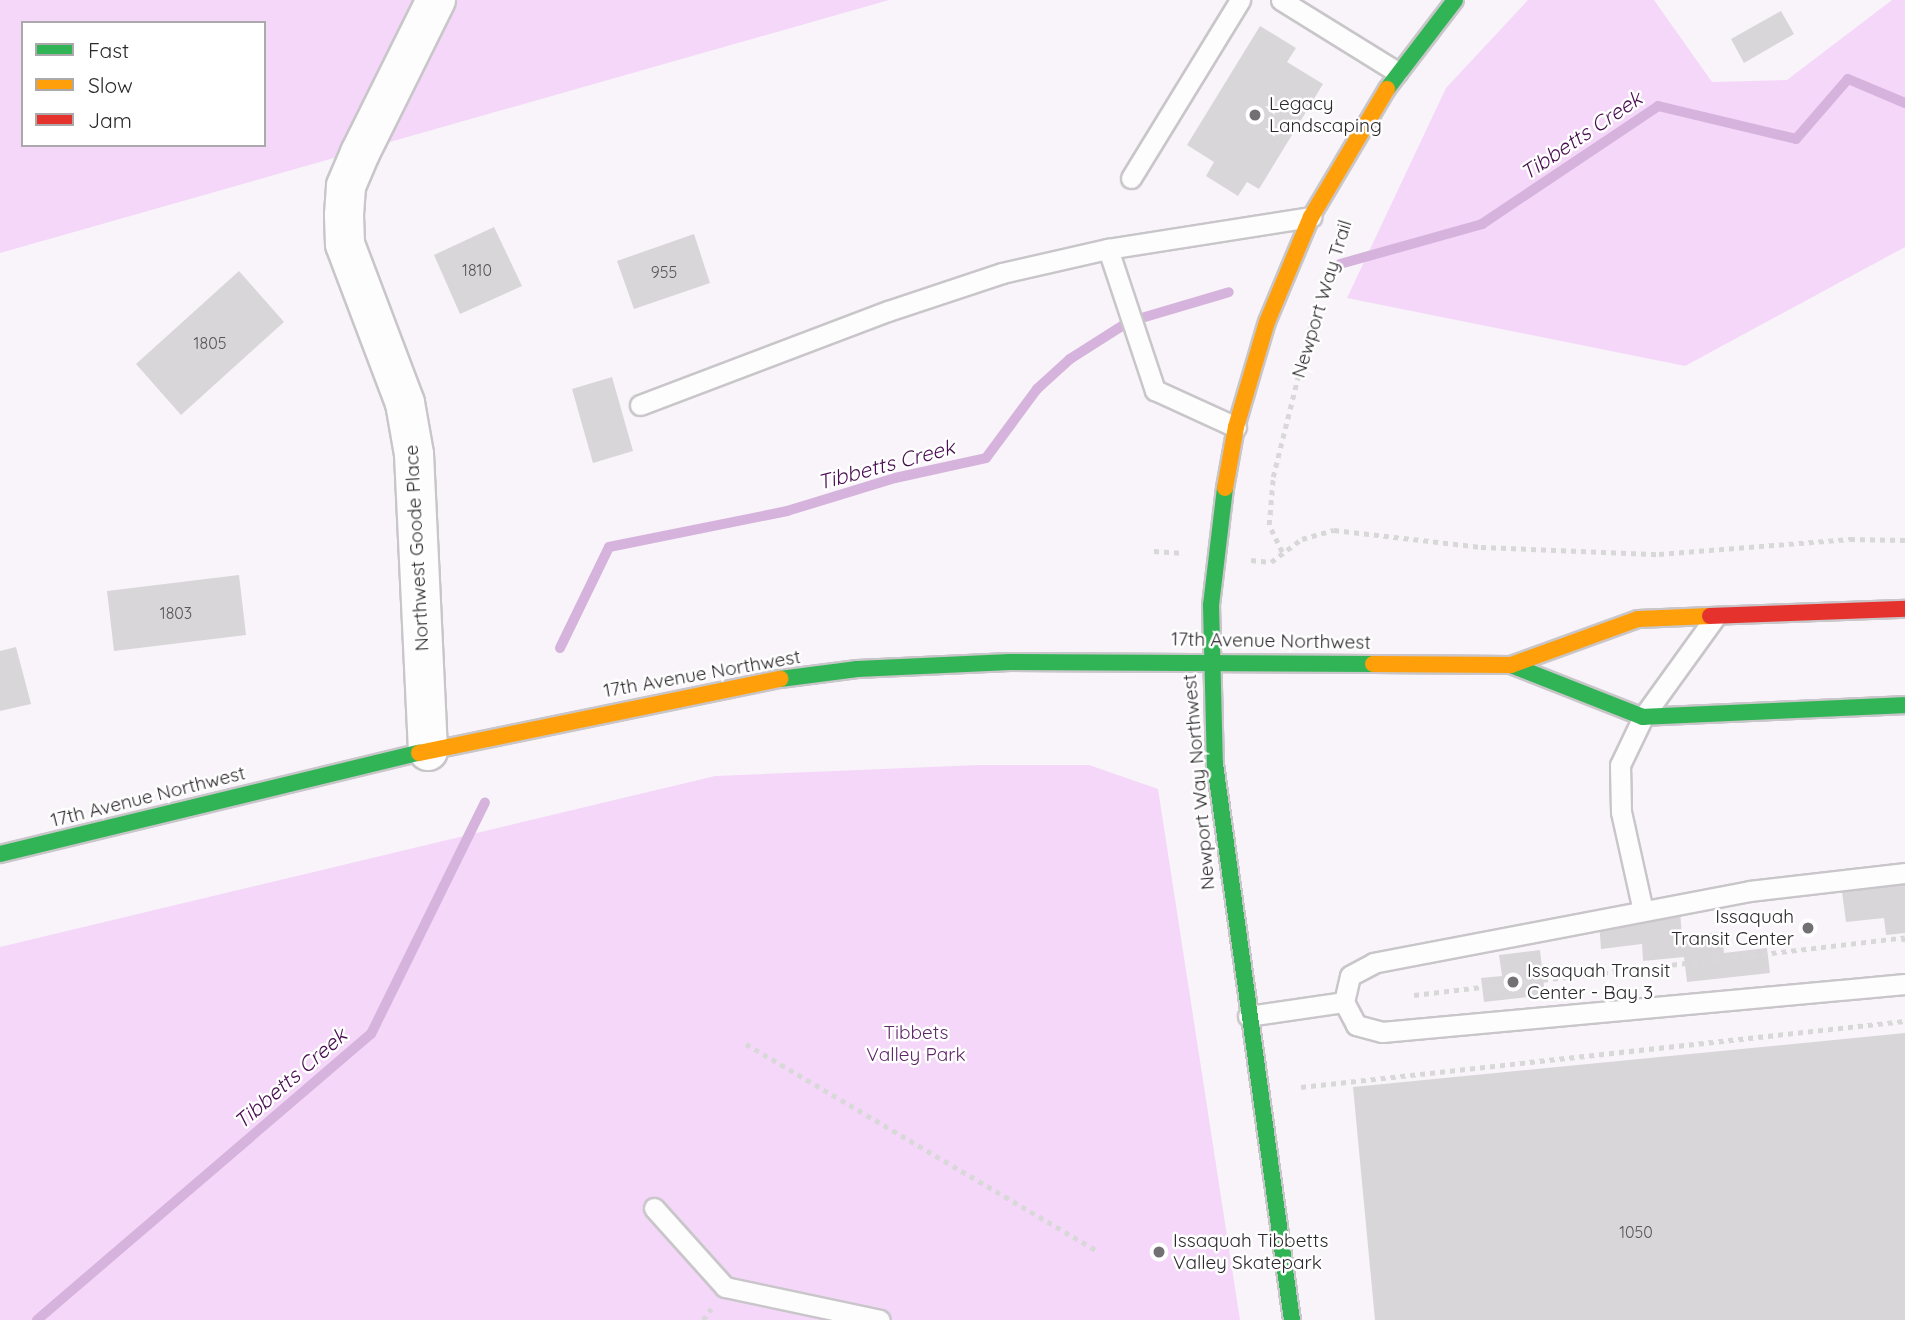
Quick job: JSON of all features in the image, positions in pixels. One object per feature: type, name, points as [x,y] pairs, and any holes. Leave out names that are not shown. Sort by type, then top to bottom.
[{"type":"main road","name":"Newport Way Northwest","points":[[1293,1320],[1248,1016],[1215,764],[1210,661],[1216,557],[1236,427],[1267,322],[1311,217],[1397,72],[1455,0]]},
{"type":"main road","name":"17th Avenue Northwest","points":[[0,854],[428,751],[738,684],[857,669],[1010,662],[1210,661],[1511,665],[1638,619],[1905,609]]},
{"type":"main road","name":"17th Avenue Northwest","points":[[1511,665],[1643,717],[1905,705]]},
{"type":"street","name":"Northwest Goode Place","points":[[428,751],[414,454],[405,404],[345,244],[344,215],[346,186],[360,153],[436,0]]},
{"type":"lane","points":[[1131,178],[1240,0]]},
{"type":"lane","points":[[1281,0],[1397,72]]},
{"type":"lane","points":[[640,405],[926,298],[1002,273],[1108,249],[1311,217]]},
{"type":"lane","points":[[1108,249],[1155,390],[1236,427]]},
{"type":"lane","points":[[1643,911],[1620,790],[1626,746],[1643,717],[1715,617]]},
{"type":"lane","points":[[1905,873],[1750,891],[1374,963],[1350,976],[1344,1002],[1356,1025],[1382,1032],[1905,984]]},
{"type":"lane","points":[[1248,1016],[1344,1002]]},
{"type":"lane","points":[[654,1209],[725,1287],[880,1320]]},
{"type":"path","name":"Newport Way Trail","points":[[1282,552],[1269,525],[1273,477],[1316,308]]},
{"type":"path","points":[[1271,562],[1302,539],[1334,530],[1481,547],[1659,554],[1850,539],[1905,540]]},
{"type":"path","points":[[1414,995],[1905,937],[1905,945]]},
{"type":"path","points":[[1301,1087],[1905,1021]]},
{"type":"path","points":[[746,1044],[1096,1250]]},
{"type":"path","points":[[1454,1060],[1455,1069]]},
{"type":"green space","points":[[0,0],[889,0],[0,253]]},
{"type":"green space","points":[[1528,0],[1654,0],[1712,82],[1787,80],[1892,0],[1905,0],[1905,247],[1685,366],[1347,298],[1446,88]]},
{"type":"green space","name":"Tibbets Valley Park","points":[[979,765],[1089,765],[1158,789],[1240,1320],[0,1320],[0,947],[715,776]]},
{"type":"building","points":[[1781,11],[1794,34],[1744,63],[1731,39]]},
{"type":"building","name":"Legacy Landscaping","points":[[1260,26],[1296,48],[1287,62],[1323,84],[1259,189],[1247,182],[1238,196],[1206,176],[1214,162],[1187,145]]},
{"type":"building","points":[[494,227],[522,286],[460,314],[434,255]]},
{"type":"building","points":[[694,234],[710,283],[634,309],[617,261]]},
{"type":"building","points":[[239,271],[284,322],[181,415],[136,364]]},
{"type":"building","points":[[612,377],[633,451],[593,463],[572,389]]},
{"type":"building","points":[[239,575],[246,635],[114,651],[107,591]]},
{"type":"building","points":[[16,647],[31,704],[0,711],[0,651]]},
{"type":"building","points":[[1905,885],[1905,933],[1886,935],[1884,918],[1846,922],[1842,892]]},
{"type":"building","points":[[1680,912],[1682,936],[1722,932],[1724,953],[1767,948],[1770,973],[1687,982],[1684,957],[1643,961],[1642,944],[1601,949],[1599,921]]},
{"type":"building","points":[[1540,950],[1545,995],[1484,1002],[1481,978],[1502,976],[1499,955]]},
{"type":"building","points":[[1905,1033],[1905,1320],[1375,1320],[1353,1087]]},
{"type":"waterway","name":"Tibbetts Creek","points":[[1340,264],[1482,224],[1658,106],[1796,139],[1848,79],[1905,103]]},
{"type":"waterway","name":"Tibbetts Creek","points":[[560,648],[609,547],[787,511],[895,478],[986,458],[1037,389],[1070,359],[1128,322],[1229,292]]},
{"type":"waterway","name":"Tibbetts Creek","points":[[37,1320],[371,1034],[485,802]]},
{"type":"traffic: fast","points":[[1387,89],[1455,0]]},
{"type":"traffic: fast","points":[[1225,488],[1211,605],[1215,764],[1292,1320]]},
{"type":"traffic: fast","points":[[780,679],[857,669],[1010,662],[1373,664]]},
{"type":"traffic: fast","points":[[1511,665],[1643,717],[1905,705]]},
{"type":"traffic: fast","points":[[0,854],[419,753]]},
{"type":"traffic: slow","points":[[1225,488],[1236,427],[1267,322],[1311,217],[1387,89]]},
{"type":"traffic: slow","points":[[1373,664],[1511,665],[1638,619],[1710,616]]},
{"type":"traffic: slow","points":[[419,753],[780,679]]},
{"type":"traffic: jam","points":[[1710,616],[1905,609]]},
{"type":"place","name":"Legacy Landscaping","points":[[1255,115]]},
{"type":"place","name":"Issaquah Transit Center","points":[[1808,928]]},
{"type":"place","name":"Issaquah Transit Center - Bay 3","points":[[1513,982]]},
{"type":"place","name":"Issaquah Tibbetts Valley Skatepark","points":[[1159,1252]]}]
